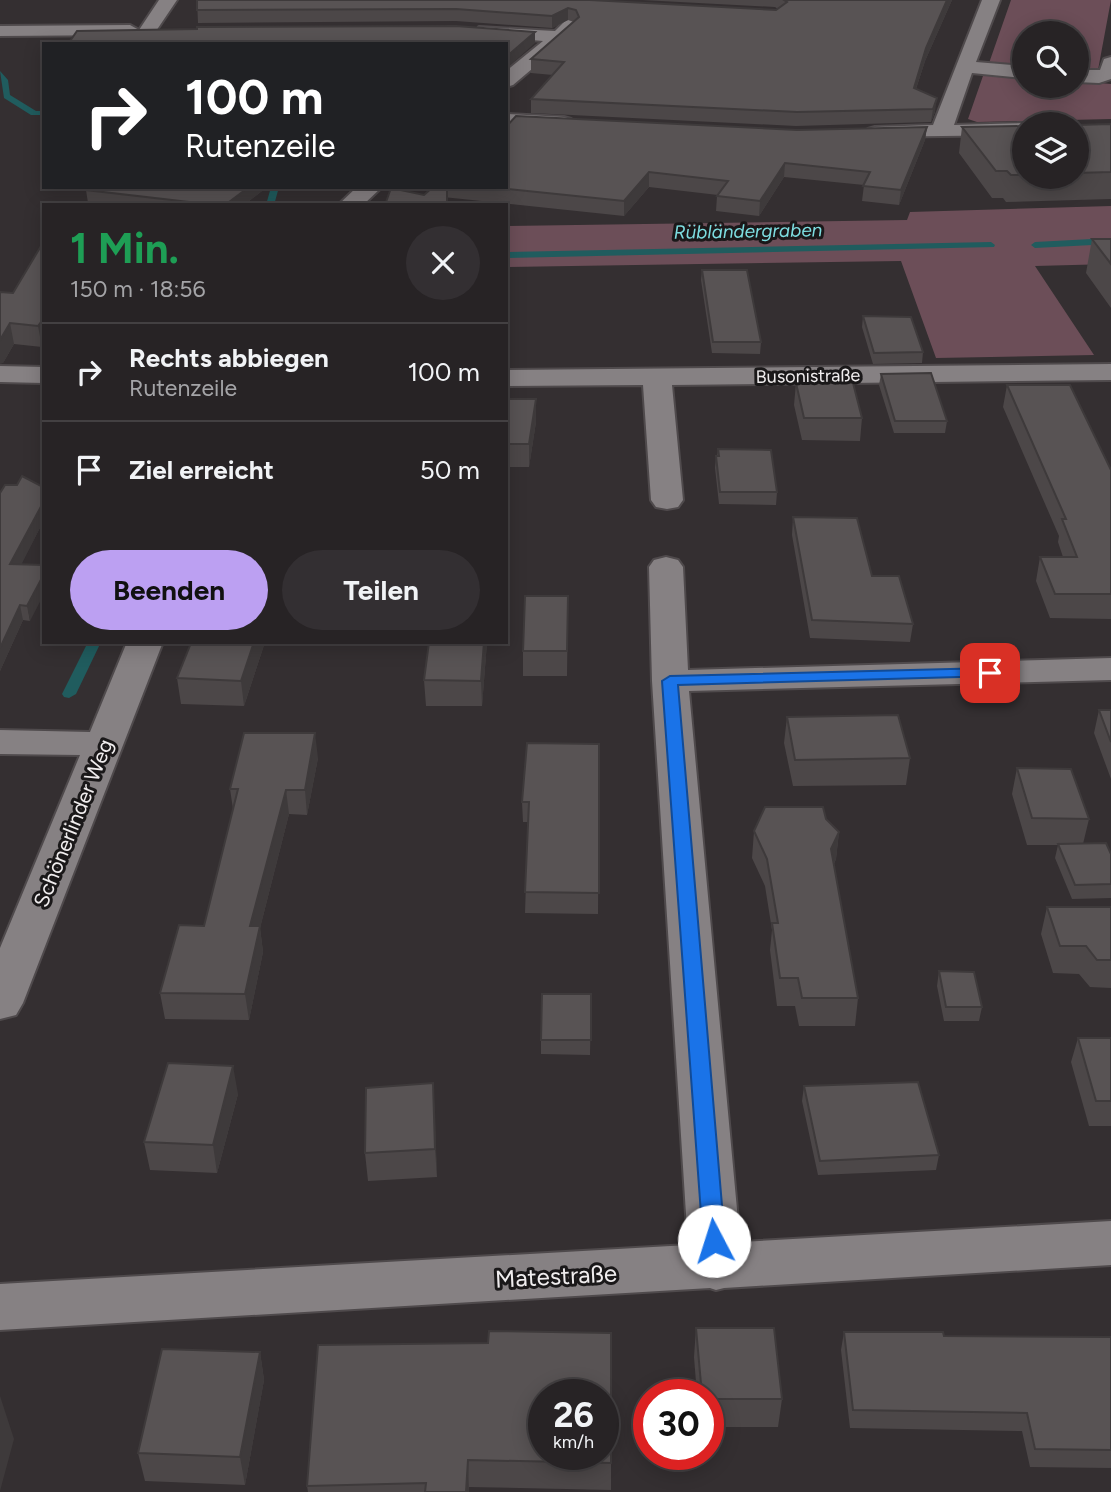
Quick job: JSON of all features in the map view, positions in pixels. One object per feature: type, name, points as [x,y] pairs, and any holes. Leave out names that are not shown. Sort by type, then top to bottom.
[{"type":"street","points":[[148,30],[168,0]]},
{"type":"street","points":[[944,131],[943,123],[991,0]]},
{"type":"street","points":[[508,79],[600,4]]},
{"type":"street","points":[[0,31],[174,30]]},
{"type":"street","points":[[467,30],[559,37]]},
{"type":"street","points":[[1089,76],[1105,76],[1109,73],[1111,63]]},
{"type":"street","points":[[964,66],[1012,71]]},
{"type":"street","points":[[508,120],[582,124]]},
{"type":"street","points":[[850,133],[1012,129]]},
{"type":"street","points":[[351,203],[369,189]]},
{"type":"street","name":"Busonistraße","points":[[508,379],[1111,372]]},
{"type":"street","points":[[0,374],[42,374]]},
{"type":"street","points":[[657,379],[667,500]]},
{"type":"street","points":[[666,567],[670,681],[716,1268]]},
{"type":"street","name":"Schönerlinder Weg","points":[[0,1003],[144,644]]},
{"type":"street","points":[[670,681],[1111,669]]},
{"type":"street","points":[[0,742],[105,744]]},
{"type":"street","name":"Matestraße","points":[[0,1307],[716,1268],[1111,1243]]},
{"type":"shaded area","points":[[1011,0],[1111,0],[1098,70],[1089,72],[1089,21],[1012,21],[1012,68],[988,66]]},
{"type":"shaded area","points":[[984,73],[1012,75],[1012,98],[1089,98],[1089,82],[1111,84],[1111,119],[1089,119],[1089,112],[1012,112],[1012,121],[977,122],[968,119]]},
{"type":"shaded area","points":[[1111,206],[1111,264],[1035,266],[1094,355],[936,358],[901,261],[508,267],[508,226],[907,220],[910,212]]},
{"type":"building","points":[[197,0],[590,0],[776,10],[787,2],[784,0],[947,0],[926,48],[914,88],[937,98],[933,109],[797,112],[531,99],[564,62],[531,59],[579,17],[576,10],[568,8],[552,16],[456,9],[197,10]]},
{"type":"building","points":[[456,26],[535,32],[508,55],[508,42],[69,42],[77,31],[197,27]]},
{"type":"building","points":[[516,116],[797,130],[927,127],[901,190],[863,186],[870,172],[785,163],[760,201],[717,196],[728,181],[649,172],[624,201],[508,189],[508,125]]},
{"type":"building","points":[[1111,124],[1111,172],[1089,173],[1089,125]]},
{"type":"building","points":[[1012,126],[1012,175],[1007,171],[996,171],[962,127]]},
{"type":"building","points":[[246,189],[228,203],[198,203],[86,190]]},
{"type":"building","points":[[391,189],[424,195],[431,189],[447,189],[447,203],[386,203]]},
{"type":"building","points":[[1092,239],[1111,239],[1111,264]]},
{"type":"building","points":[[42,246],[42,321],[38,326],[10,323],[0,340],[0,292],[13,293]]},
{"type":"building","points":[[702,270],[747,270],[761,342],[713,342]]},
{"type":"building","points":[[863,316],[911,317],[923,352],[874,353]]},
{"type":"building","points":[[931,373],[947,421],[895,421],[881,374]]},
{"type":"building","points":[[796,383],[853,383],[862,418],[804,418]]},
{"type":"building","points":[[1007,385],[1070,385],[1111,470],[1111,594],[1055,594],[1040,557],[1077,557],[1062,519],[1066,519]]},
{"type":"building","points":[[508,399],[536,399],[529,444],[508,444]]},
{"type":"building","points":[[718,449],[771,450],[777,492],[720,492],[716,456],[719,456]]},
{"type":"building","points":[[22,476],[42,486],[42,505],[10,564],[42,565],[42,578],[27,606],[20,605],[0,648],[0,493],[5,485],[17,485]]},
{"type":"building","points":[[793,517],[857,518],[872,576],[899,576],[913,624],[812,620]]},
{"type":"building","points":[[525,596],[568,596],[567,651],[523,651]]},
{"type":"building","points":[[191,644],[253,644],[241,681],[177,678]]},
{"type":"building","points":[[429,644],[484,644],[481,681],[424,680]]},
{"type":"building","points":[[1099,710],[1111,710],[1111,742]]},
{"type":"building","points":[[898,715],[910,758],[795,760],[787,717]]},
{"type":"building","points":[[244,733],[315,733],[305,790],[286,790],[250,926],[260,926],[245,994],[160,993],[179,925],[204,926],[238,789],[230,789]]},
{"type":"building","points":[[527,743],[599,744],[599,893],[525,892],[529,802],[522,802]]},
{"type":"building","points":[[1017,768],[1071,769],[1089,819],[1032,818]]},
{"type":"building","points":[[765,807],[823,807],[826,819],[839,832],[831,849],[858,998],[802,998],[798,978],[780,978],[772,923],[778,923],[767,859],[754,831]]},
{"type":"building","points":[[1106,843],[1111,854],[1111,884],[1075,885],[1058,844]]},
{"type":"building","points":[[1047,907],[1111,907],[1111,960],[1097,960],[1086,946],[1060,946]]},
{"type":"building","points":[[939,971],[974,972],[982,1007],[946,1007]]},
{"type":"building","points":[[542,994],[591,994],[591,1040],[541,1040]]},
{"type":"building","points":[[1078,1038],[1111,1038],[1111,1101],[1096,1101]]},
{"type":"building","points":[[168,1063],[233,1066],[213,1145],[144,1142]]},
{"type":"building","points":[[918,1082],[939,1155],[820,1161],[804,1086]]},
{"type":"building","points":[[433,1083],[435,1149],[365,1153],[366,1088]]},
{"type":"building","points":[[696,1328],[774,1328],[782,1399],[724,1399],[724,1379],[701,1379]]},
{"type":"building","points":[[489,1331],[611,1333],[611,1379],[528,1379],[528,1461],[468,1460],[466,1492],[425,1492],[426,1483],[307,1486],[318,1345],[488,1343]]},
{"type":"building","points":[[844,1332],[943,1332],[944,1336],[1111,1337],[1111,1450],[1035,1449],[1027,1413],[853,1410]]},
{"type":"building","points":[[162,1349],[260,1352],[240,1457],[138,1453]]},
{"type":"waterway","name":"Rübländergraben","points":[[0,73],[7,96],[34,113],[42,113]]},
{"type":"waterway","name":"Rübländergraben","points":[[271,203],[274,189]]},
{"type":"waterway","name":"Rübländergraben","points":[[1035,245],[1111,241]]},
{"type":"waterway","name":"Rübländergraben","points":[[508,255],[991,245]]},
{"type":"waterway","points":[[69,694],[94,644]]},
{"type":"route","points":[[714,1241],[670,681],[990,673]]}]
